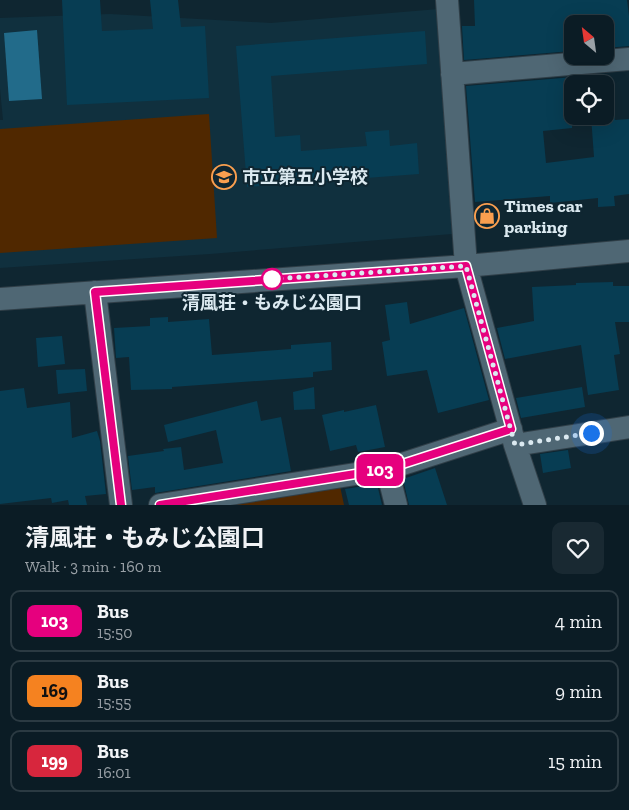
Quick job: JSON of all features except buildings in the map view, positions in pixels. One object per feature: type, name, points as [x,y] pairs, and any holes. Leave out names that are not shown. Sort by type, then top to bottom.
[{"type":"street","points":[[447,0],[466,266],[513,437],[535,505]]},
{"type":"street","points":[[452,74],[629,59]]},
{"type":"street","points":[[0,299],[466,266],[629,251]]},
{"type":"street","points":[[95,292],[121,505]]},
{"type":"street","points":[[160,505],[387,469],[513,437],[629,427]]},
{"type":"street","points":[[387,469],[396,505]]},
{"type":"shaded area","name":"市立第五小学校","points":[[439,9],[452,234],[210,254],[0,268],[0,120],[3,120],[0,89],[0,18],[110,14],[271,23]]},
{"type":"shaded area","points":[[209,114],[217,238],[0,253],[0,129]]},
{"type":"shaded area","points":[[340,486],[344,505],[237,505],[236,503]]},
{"type":"water","points":[[37,30],[42,99],[9,101],[4,33]]},
{"type":"bus line","name":"103","points":[[121,505],[95,292],[466,266],[511,429],[387,469],[160,505]]},
{"type":"place","name":"市立第五小学校","points":[[224,177]]},
{"type":"place","name":"Times car parking","points":[[487,216]]},
{"type":"place","name":"清風荘・もみじ公園口","points":[[272,279]]},
{"type":"route","points":[[272,279],[466,266],[515,445],[591,433]]}]
